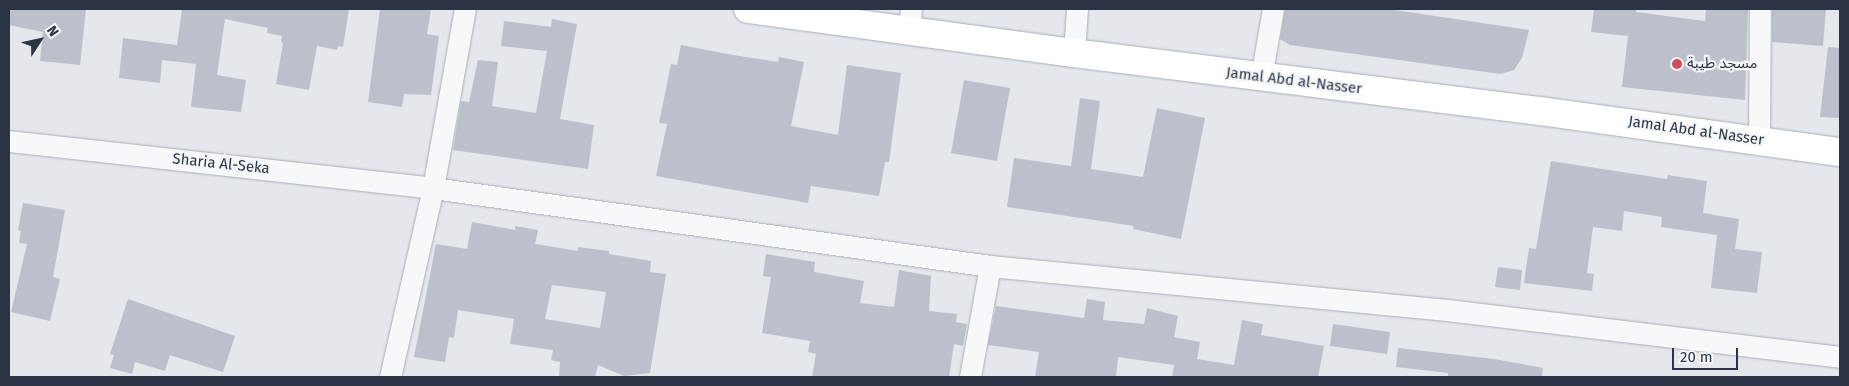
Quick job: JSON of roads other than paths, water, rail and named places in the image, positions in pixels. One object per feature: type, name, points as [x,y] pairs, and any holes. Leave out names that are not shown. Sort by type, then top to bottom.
[{"type":"main road","name":"Jamal Abd al-Nasser","points":[[748,9],[910,20],[1074,53],[1758,139],[1840,152]]},
{"type":"street","points":[[390,377],[433,188],[465,9]]},
{"type":"street","points":[[1074,53],[1077,9]]},
{"type":"street","points":[[1261,77],[1273,9]]},
{"type":"street","points":[[1758,139],[1760,9]]},
{"type":"street","name":"Sharia Al-Seka","points":[[9,140],[433,188],[990,266],[1447,310],[1840,356]]},
{"type":"street","points":[[970,377],[990,266]]},
{"type":"place","name":"مسجد طيبة","points":[[1677,64]]}]
